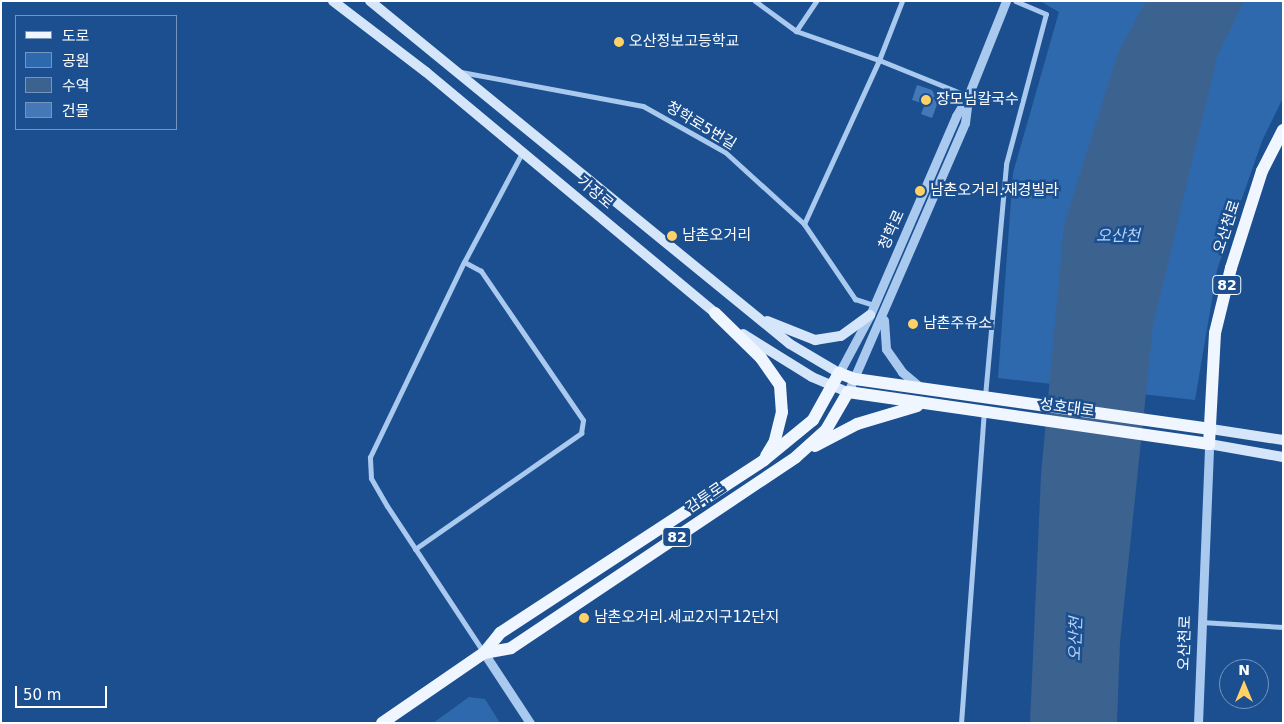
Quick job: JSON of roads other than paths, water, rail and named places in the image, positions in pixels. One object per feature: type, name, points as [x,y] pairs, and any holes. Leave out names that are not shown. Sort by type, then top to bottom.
[{"type":"main road","name":"가장로","points":[[333,1],[426,72],[715,313],[760,346],[833,388],[848,392]]},
{"type":"main road","name":"가장로","points":[[370,1],[790,344],[839,373],[855,379]]},
{"type":"main road","name":"오산천로","points":[[1210,444],[1215,333],[1231,268],[1262,171],[1278,149],[1283,130]]},
{"type":"main road","points":[[745,308],[772,324],[816,340],[841,336],[872,310]]},
{"type":"main road","points":[[715,313],[761,358],[780,385],[782,412],[775,440],[764,460]]},
{"type":"main road","name":"감투로","points":[[382,723],[484,653],[500,633],[764,460],[814,420],[833,388],[839,373]]},
{"type":"main road","name":"성호대로","points":[[855,379],[1283,440]]},
{"type":"main road","name":"성호대로","points":[[848,392],[923,405],[1210,444],[1283,457]]},
{"type":"main road","name":"감투로","points":[[484,653],[511,648],[796,457],[826,430],[848,392]]},
{"type":"main road","points":[[796,457],[857,424],[923,405]]},
{"type":"street","points":[[755,1],[796,31],[878,60],[968,96]]},
{"type":"street","points":[[796,31],[816,1]]},
{"type":"street","points":[[804,224],[878,60],[902,1]]},
{"type":"street","name":"청학로","points":[[839,373],[872,310],[956,116],[968,96],[1006,1]]},
{"type":"street","points":[[985,397],[1006,164],[1046,14],[1016,1]]},
{"type":"street","name":"청학로5번길","points":[[455,71],[642,106],[725,152],[804,224],[855,299],[872,310]]},
{"type":"street","name":"청학로","points":[[848,392],[884,315],[965,122],[968,96]]},
{"type":"street","points":[[522,153],[464,262],[370,457],[371,478],[415,549],[530,723]]},
{"type":"street","points":[[415,549],[581,433],[583,420],[481,271],[464,262]]},
{"type":"street","points":[[884,315],[886,349],[902,372],[921,388]]},
{"type":"street","points":[[961,723],[989,414]]},
{"type":"street","name":"오산천로","points":[[1198,723],[1210,444]]},
{"type":"street","points":[[1202,622],[1283,627]]},
{"type":"water","name":"오산천","points":[[1146,1],[1244,1],[1217,57],[1153,326],[1120,642],[1117,723],[1030,723],[1041,475],[1064,225],[1118,53]]},
{"type":"place","name":"오산정보고등학교","points":[[619,42]]},
{"type":"place","name":"장모님칼국수","points":[[926,100]]},
{"type":"place","name":"남촌오거리.재경빌라","points":[[920,191]]},
{"type":"place","name":"남촌오거리","points":[[672,236]]},
{"type":"place","name":"남촌주유소","points":[[913,324]]},
{"type":"place","name":"남촌오거리.세교2지구12단지","points":[[584,618]]}]
